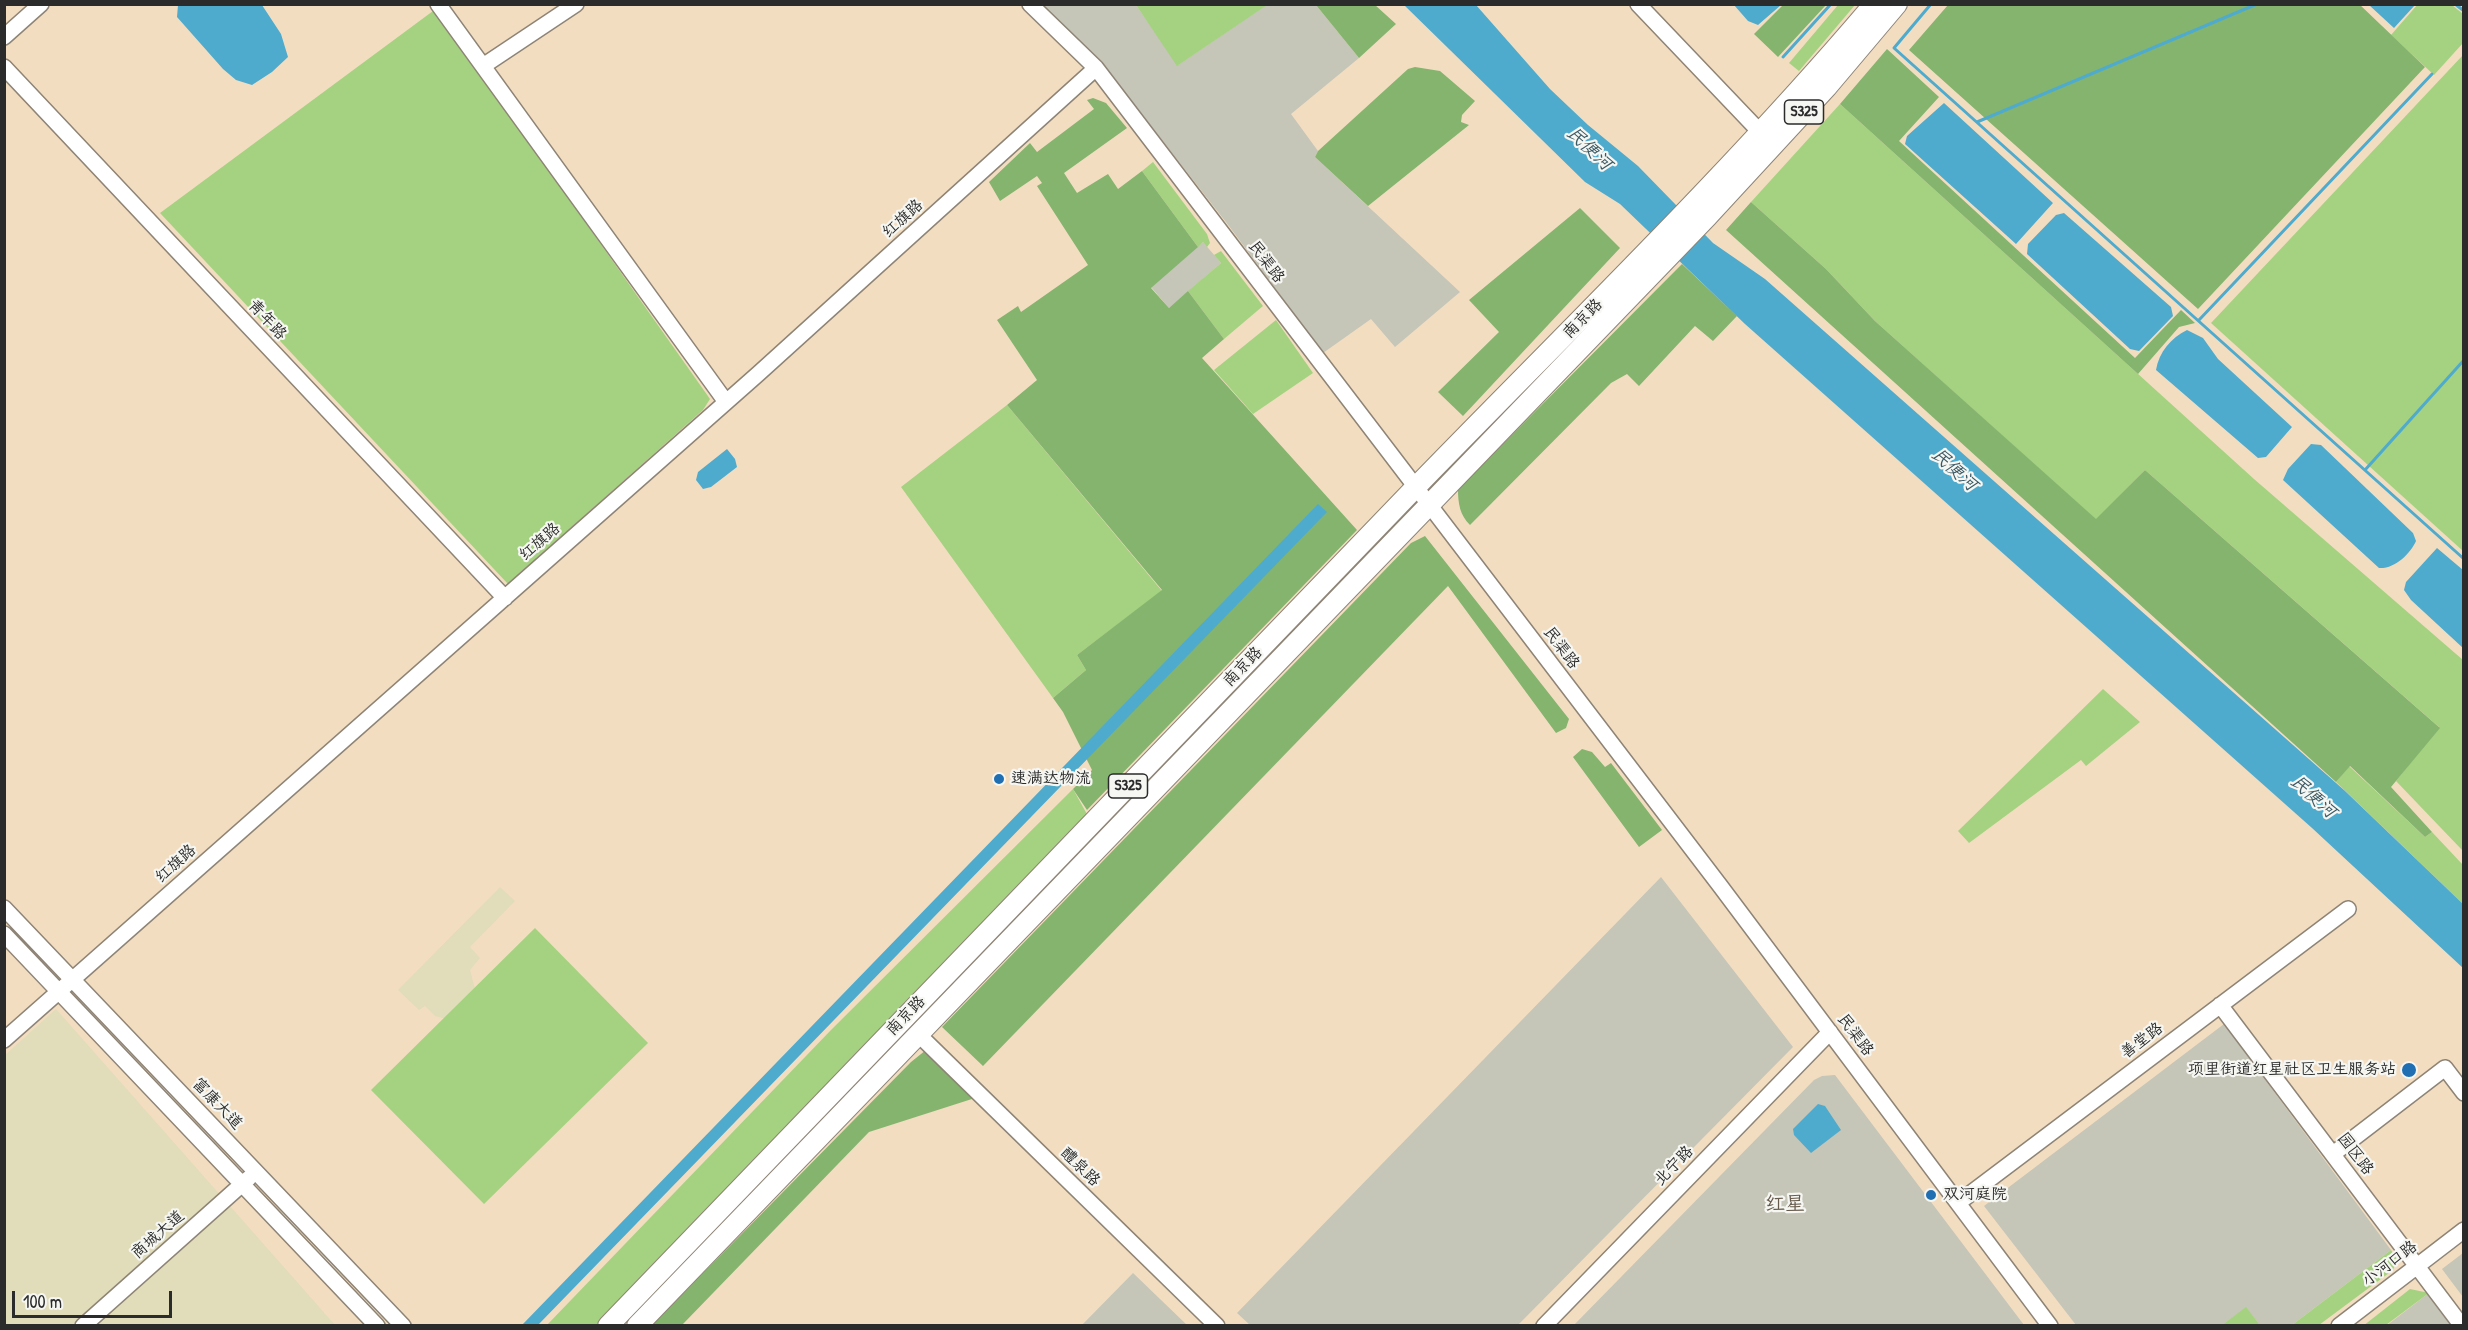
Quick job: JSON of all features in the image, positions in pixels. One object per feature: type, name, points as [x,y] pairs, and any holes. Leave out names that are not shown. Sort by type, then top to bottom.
[{"type":"main road","name":"南京路","points":[[1701,210],[1761,133],[1875,4]]},
{"type":"main road","name":"南京路","points":[[637,1326],[1429,505],[1657,256],[1827,87],[1897,4]]},
{"type":"main road","name":"南京路","points":[[608,1326],[1415,488],[1657,256]]},
{"type":"street","points":[[4,37],[40,4]]},
{"type":"street","points":[[438,4],[726,402]]},
{"type":"street","points":[[483,66],[576,4]]},
{"type":"street","name":"民渠路","points":[[1030,4],[1096,68],[1830,1032],[2050,1326]]},
{"type":"street","points":[[1638,4],[1761,133]]},
{"type":"street","name":"青年路","points":[[4,67],[505,597]]},
{"type":"street","name":"红旗路","points":[[4,1040],[726,402],[1096,68]]},
{"type":"street","name":"富康大道","points":[[4,908],[403,1326]]},
{"type":"street","name":"善堂路","points":[[1958,1203],[2348,909]]},
{"type":"street","points":[[4,934],[377,1326]]},
{"type":"street","name":"园区路","points":[[2220,1005],[2462,1326]]},
{"type":"street","name":"北宁路","points":[[1544,1326],[1830,1032]]},
{"type":"street","name":"醴泉路","points":[[918,1034],[1217,1326]]},
{"type":"street","points":[[2333,1154],[2445,1068],[2463,1093]]},
{"type":"street","name":"商城大道","points":[[83,1326],[256,1171]]},
{"type":"street","name":"小河口路","points":[[2339,1326],[2463,1230]]},
{"type":"shaded area","points":[[1042,5],[1136,5],[1178,65],[1266,5],[1316,5],[1359,58],[1291,114],[1318,151],[1315,157],[1460,292],[1395,347],[1371,319],[1323,353],[1229,226],[1101,62]]},
{"type":"shaded area","points":[[1203,242],[1221,263],[1169,308],[1151,287]]},
{"type":"shaded area","points":[[1661,877],[1793,1047],[1518,1325],[1250,1325],[1237,1313]]},
{"type":"shaded area","points":[[500,887],[515,901],[470,947],[480,958],[470,970],[480,1008],[450,1020],[435,1016],[425,1006],[419,1010],[398,990]]},
{"type":"shaded area","points":[[56,1009],[335,1325],[5,1325],[4,1056]]},
{"type":"shaded area","points":[[2224,1024],[2391,1250],[2292,1325],[2260,1325],[2246,1308],[2222,1325],[2076,1325],[1984,1206]]},
{"type":"shaded area","points":[[1835,1075],[2024,1325],[1573,1326],[1814,1080],[1822,1076]]},
{"type":"shaded area","points":[[2463,1253],[2463,1297],[2442,1269]]},
{"type":"shaded area","points":[[1133,1273],[1187,1325],[1082,1325]]},
{"type":"shaded area","points":[[2429,1293],[2453,1326],[2386,1326]]},
{"type":"green space","points":[[1784,4],[1826,5],[1778,57],[1754,34]]},
{"type":"green space","points":[[2359,4],[2425,67],[2198,309],[1909,50],[1948,5]]},
{"type":"green space","points":[[2418,4],[2452,5],[2463,14],[2463,43],[2434,75],[2391,35]]},
{"type":"green space","points":[[1136,5],[1267,5],[1177,66]]},
{"type":"green space","points":[[1316,5],[1375,5],[1396,24],[1359,58]]},
{"type":"green space","points":[[1838,5],[1855,5],[1799,71],[1789,63]]},
{"type":"green space","points":[[433,11],[502,104],[710,399],[703,410],[508,584],[160,213]]},
{"type":"green space","points":[[1887,49],[1939,97],[1899,141],[2135,358],[2181,310],[2195,323],[2179,327],[2138,374],[1840,104]]},
{"type":"green space","points":[[2463,55],[2463,551],[2211,323]]},
{"type":"green space","points":[[1415,67],[1440,71],[1475,101],[1462,115],[1461,122],[1469,125],[1368,206],[1315,157],[1318,151],[1408,69]]},
{"type":"green space","points":[[1093,98],[1106,103],[1127,128],[1064,173],[1077,193],[1108,174],[1118,189],[1142,171],[1198,247],[1151,288],[1169,308],[1188,291],[1224,339],[1202,358],[1357,530],[1087,810],[1073,789],[1092,770],[1063,712],[1053,698],[1086,670],[1077,655],[1162,590],[1007,405],[1037,380],[997,320],[1018,306],[1021,312],[1088,265],[1037,186],[1042,183],[1037,176],[1000,201],[989,182],[1030,143],[1037,152],[1094,109],[1087,100]]},
{"type":"green space","points":[[1840,104],[2254,479],[2463,660],[2463,851],[2396,781],[2439,727],[2145,470],[2096,520],[1875,321],[1826,269],[1751,202]]},
{"type":"green space","points":[[1153,162],[1207,234],[1210,243],[1207,247],[1203,242],[1198,247],[1142,171]]},
{"type":"green space","points":[[1751,202],[1826,269],[1875,321],[2096,519],[2145,470],[2440,728],[2391,787],[2432,832],[2425,837],[2350,766],[2336,782],[1726,230]]},
{"type":"green space","points":[[1580,208],[1620,248],[1463,416],[1438,392],[1499,332],[1469,300]]},
{"type":"green space","points":[[1221,251],[1263,306],[1224,339],[1188,291],[1221,263],[1214,255]]},
{"type":"green space","points":[[1682,264],[1737,316],[1713,341],[1695,326],[1639,386],[1627,374],[1611,383],[1470,525],[1460,509],[1458,489]]},
{"type":"green space","points":[[1276,320],[1313,373],[1253,414],[1214,370]]},
{"type":"green space","points":[[1007,405],[1162,591],[1077,655],[1086,670],[1053,698],[901,487]]},
{"type":"green space","points":[[1425,536],[1569,719],[1566,728],[1556,733],[1448,586],[983,1066],[942,1027],[1411,543]]},
{"type":"green space","points":[[2103,689],[2140,722],[2086,766],[2081,760],[1969,843],[1958,831]]},
{"type":"green space","points":[[1582,749],[1592,752],[1605,767],[1611,763],[1662,830],[1639,847],[1573,757]]},
{"type":"green space","points":[[2349,766],[2425,837],[2432,832],[2463,865],[2463,904],[2336,782]]},
{"type":"green space","points":[[1073,789],[1088,816],[596,1325],[546,1326],[831,1030]]},
{"type":"green space","points":[[535,928],[648,1043],[484,1204],[371,1090]]},
{"type":"green space","points":[[926,1050],[975,1098],[869,1132],[682,1325],[651,1326],[911,1062]]},
{"type":"green space","points":[[2391,1250],[2397,1259],[2393,1270],[2319,1325],[2292,1325]]},
{"type":"green space","points":[[2410,1289],[2429,1293],[2386,1325],[2363,1326]]},
{"type":"green space","points":[[2246,1307],[2260,1325],[2222,1325]]},
{"type":"water","points":[[178,5],[262,5],[281,34],[288,57],[272,72],[252,85],[236,80],[223,69],[177,17]]},
{"type":"water","name":"民便河","points":[[1404,5],[1476,5],[1550,89],[1588,125],[1638,166],[1713,243],[1765,279],[2344,790],[2463,904],[2463,968],[2312,828],[1745,324],[1620,204],[1585,182]]},
{"type":"water","points":[[1734,5],[1781,5],[1758,25],[1748,21]]},
{"type":"water","points":[[2369,5],[2415,5],[2394,28]]},
{"type":"water","points":[[1944,103],[2053,203],[2016,244],[1905,144],[1907,136]]},
{"type":"water","points":[[2064,213],[2171,307],[2173,316],[2139,351],[2130,349],[2027,254],[2028,244],[2056,215]]},
{"type":"water","points":[[2187,330],[2203,338],[2218,359],[2292,427],[2266,457],[2258,458],[2156,370],[2167,346]]},
{"type":"water","points":[[2311,444],[2321,445],[2413,533],[2416,541],[2401,560],[2391,566],[2379,568],[2283,480],[2288,469]]},
{"type":"water","points":[[727,449],[735,459],[737,467],[711,487],[703,489],[696,480],[698,472]]},
{"type":"water","points":[[1318,504],[1327,512],[538,1325],[522,1325]]},
{"type":"water","points":[[2437,548],[2463,570],[2463,648],[2411,600],[2404,590],[2406,582]]},
{"type":"water","points":[[1818,1104],[1825,1106],[1841,1130],[1811,1153],[1794,1135],[1793,1129]]},
{"type":"waterway","points":[[1783,57],[1831,4]]},
{"type":"waterway","points":[[1931,4],[1894,48],[2464,559]]},
{"type":"waterway","points":[[1977,122],[2257,4]]},
{"type":"waterway","points":[[2455,4],[2464,11]]},
{"type":"waterway","points":[[2199,320],[2432,74]]},
{"type":"waterway","points":[[2365,470],[2464,360]]},
{"type":"place","name":"速满达物流","points":[[999,779]]},
{"type":"place","name":"项里街道红星社区卫生服务站","points":[[2409,1070]]},
{"type":"place","name":"双河庭院","points":[[1931,1195]]},
{"type":"district","name":"红星","points":[[1785,1205]]}]
